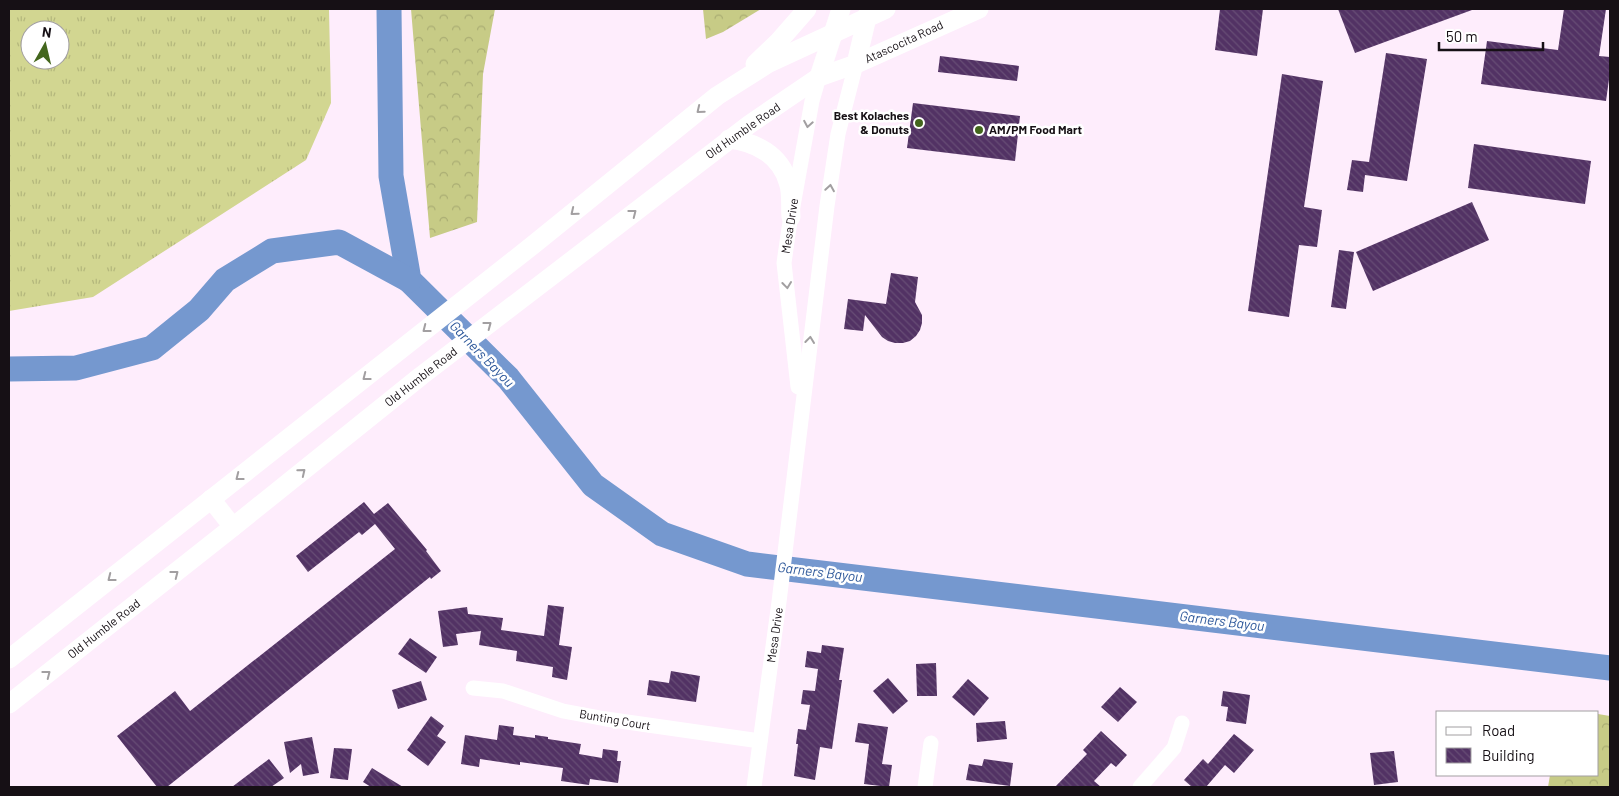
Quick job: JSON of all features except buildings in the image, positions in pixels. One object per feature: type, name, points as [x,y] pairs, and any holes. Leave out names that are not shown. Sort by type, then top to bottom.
[{"type":"main road","points":[[724,93],[780,41],[807,9]]},
{"type":"main road","points":[[833,33],[841,9]]},
{"type":"main road","points":[[9,659],[710,102],[769,63],[833,33],[868,13],[886,9]]},
{"type":"main road","name":"Atascocita Road","points":[[856,64],[979,9]]},
{"type":"main road","points":[[856,64],[868,13]]},
{"type":"main road","name":"Mesa Drive","points":[[820,77],[833,33]]},
{"type":"main road","name":"Old Humble Road","points":[[9,704],[234,527],[421,376],[729,139],[820,77],[856,64]]},
{"type":"main road","points":[[729,139],[744,140],[759,146],[771,154],[782,168],[789,183],[791,217]]},
{"type":"main road","points":[[211,499],[234,527]]},
{"type":"street","name":"Mesa Drive","points":[[754,787],[780,602],[827,206],[838,134],[856,64]]},
{"type":"street","name":"Mesa Drive","points":[[802,423],[784,263],[812,101],[820,77]]},
{"type":"street","name":"Bunting Court","points":[[473,688],[504,691],[563,711],[606,720],[760,741]]},
{"type":"street","points":[[1140,787],[1174,748],[1182,722]]},
{"type":"street","points":[[925,787],[931,743]]},
{"type":"green space","points":[[9,9],[329,9],[331,103],[306,160],[93,297],[9,311]]},
{"type":"green space","points":[[411,9],[495,9],[483,74],[477,222],[430,238]]},
{"type":"green space","points":[[703,9],[761,9],[723,32],[706,39]]},
{"type":"green space","points":[[1599,714],[1610,716],[1610,787],[1548,787],[1550,776],[1599,776]]},
{"type":"waterway","name":"Garners Bayou","points":[[389,9],[391,176],[409,280],[508,378],[593,485],[662,534],[747,564],[1610,668]]},
{"type":"waterway","points":[[9,369],[76,368],[152,348],[199,310],[225,280],[272,251],[339,242],[409,280]]},
{"type":"place","name":"Best Kolaches & Donuts","points":[[919,123]]},
{"type":"place","name":"AM/PM Food Mart","points":[[979,130]]}]
